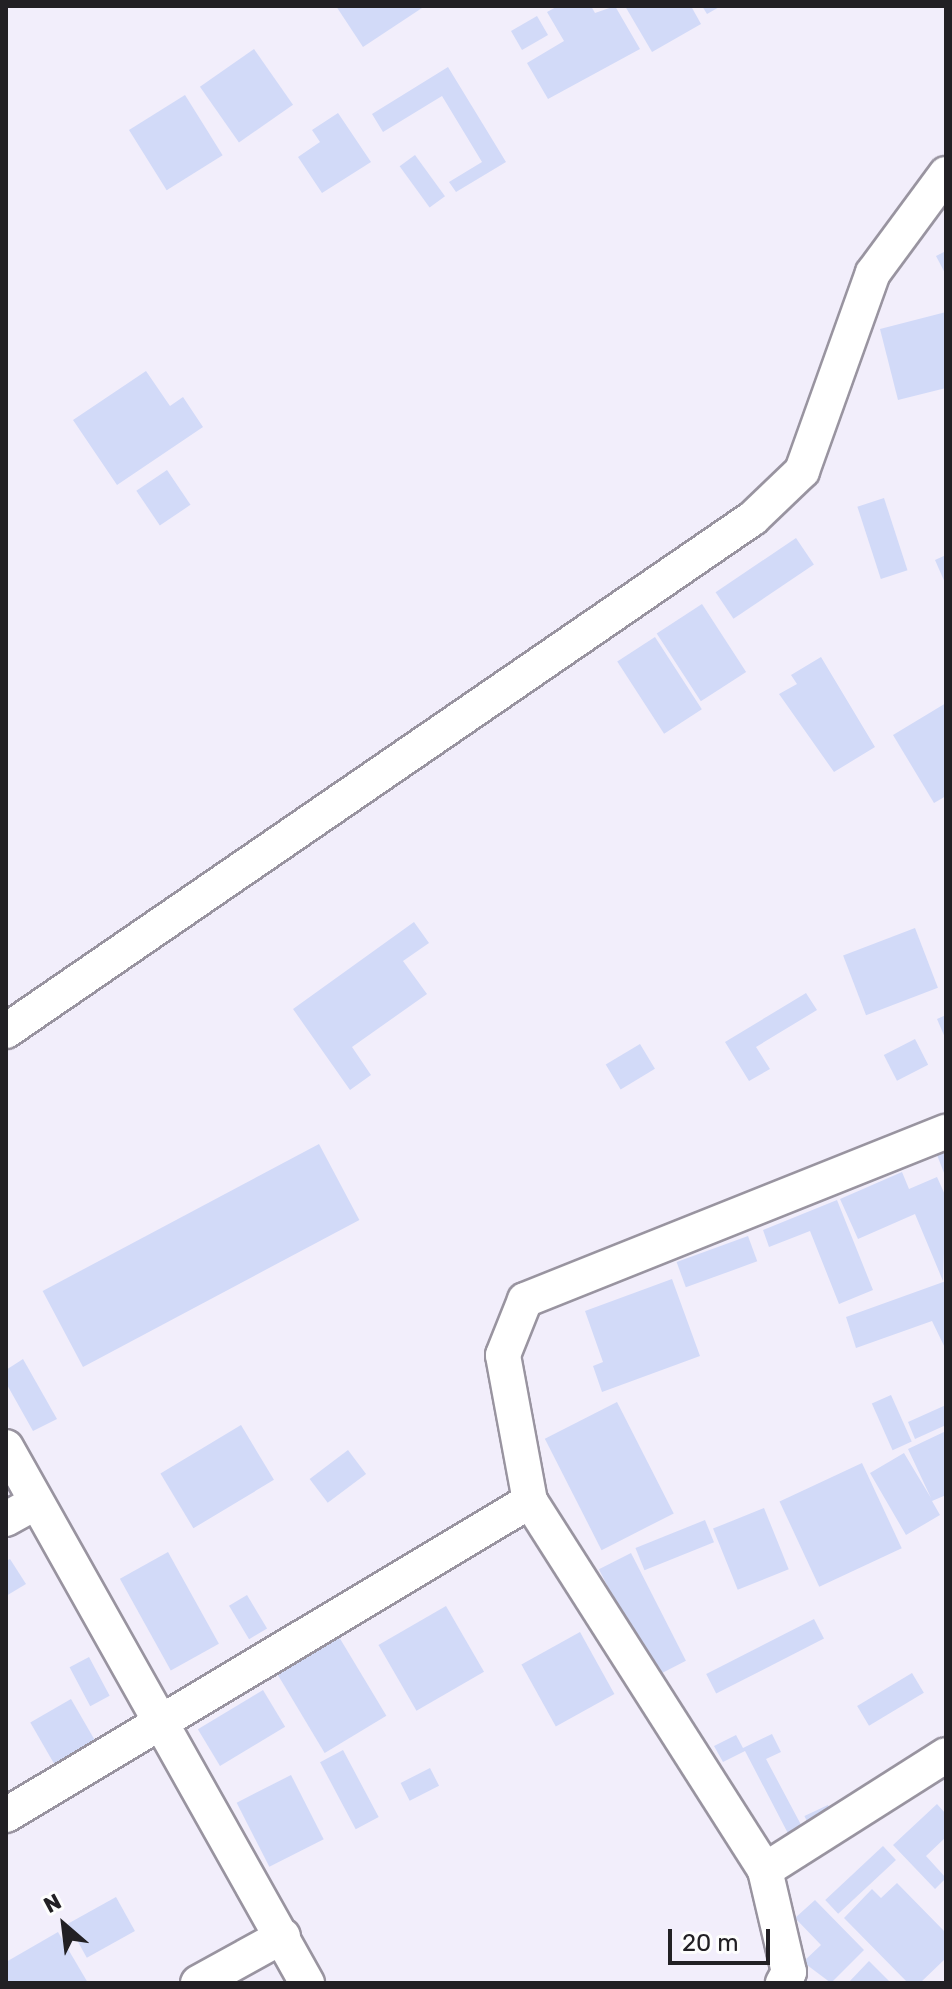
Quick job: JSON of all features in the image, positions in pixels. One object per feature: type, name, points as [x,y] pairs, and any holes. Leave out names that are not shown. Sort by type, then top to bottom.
[{"type":"street","points":[[6,1031],[753,518],[802,471],[873,273],[946,174]]},
{"type":"street","points":[[783,1983],[789,1972],[765,1870],[530,1501],[503,1355],[525,1300],[946,1132]]},
{"type":"street","points":[[6,1447],[20,1511],[164,1727],[307,1983]]},
{"type":"street","points":[[6,1815],[164,1727],[530,1501]]},
{"type":"street","points":[[765,1870],[944,1763]]},
{"type":"street","points":[[198,1983],[283,1936]]},
{"type":"building","points":[[336,6],[425,6],[363,47]]},
{"type":"building","points":[[558,6],[591,6],[595,13],[615,6],[640,49],[548,99],[527,63],[564,41],[547,12]]},
{"type":"building","points":[[625,6],[691,6],[701,24],[652,52]]},
{"type":"building","points":[[702,6],[721,6],[707,14]]},
{"type":"building","points":[[537,16],[548,35],[522,50],[511,31]]},
{"type":"building","points":[[254,49],[293,105],[239,143],[200,87]]},
{"type":"building","points":[[448,67],[506,162],[456,192],[449,182],[482,162],[442,96],[383,132],[372,114]]},
{"type":"building","points":[[185,95],[223,155],[167,190],[129,130]]},
{"type":"building","points":[[338,113],[371,162],[322,193],[298,157],[320,142],[312,130]]},
{"type":"building","points":[[415,155],[445,196],[430,207],[400,166]]},
{"type":"building","points":[[946,251],[946,275],[936,256]]},
{"type":"building","points":[[946,312],[946,388],[898,400],[880,329]]},
{"type":"building","points":[[146,371],[170,406],[183,397],[203,427],[117,485],[73,420]]},
{"type":"building","points":[[167,470],[190,505],[160,526],[136,491]]},
{"type":"building","points":[[884,498],[907,570],[881,579],[857,507]]},
{"type":"building","points":[[796,538],[814,565],[733,619],[716,592]]},
{"type":"building","points":[[946,555],[946,585],[935,560]]},
{"type":"building","points":[[702,604],[746,672],[701,701],[657,633]]},
{"type":"building","points":[[655,637],[702,709],[664,734],[617,662]]},
{"type":"building","points":[[821,657],[875,747],[834,772],[779,694],[797,684],[791,675]]},
{"type":"building","points":[[946,703],[946,796],[934,803],[893,735]]},
{"type":"building","points":[[414,922],[429,943],[403,961],[427,994],[352,1047],[371,1075],[350,1090],[293,1009]]},
{"type":"building","points":[[915,928],[938,988],[866,1015],[843,956]]},
{"type":"building","points":[[806,993],[817,1010],[756,1047],[770,1069],[749,1081],[725,1042]]},
{"type":"building","points":[[946,1015],[946,1040],[937,1019]]},
{"type":"building","points":[[915,1039],[928,1065],[897,1081],[884,1055]]},
{"type":"building","points":[[640,1044],[655,1069],[621,1089],[606,1065]]},
{"type":"building","points":[[319,1144],[359,1220],[83,1367],[43,1291]]},
{"type":"building","points":[[946,1151],[946,1178],[937,1155]]},
{"type":"building","points":[[902,1172],[909,1189],[937,1177],[946,1197],[943,1281],[915,1214],[858,1239],[840,1199]]},
{"type":"building","points":[[837,1200],[873,1290],[839,1304],[810,1231],[769,1247],[763,1230]]},
{"type":"building","points":[[748,1236],[757,1261],[686,1287],[677,1262]]},
{"type":"building","points":[[672,1279],[700,1356],[602,1392],[593,1366],[603,1362],[585,1311]]},
{"type":"building","points":[[946,1281],[946,1350],[932,1321],[856,1348],[846,1317]]},
{"type":"building","points":[[23,1359],[57,1419],[33,1431],[6,1383],[6,1370]]},
{"type":"building","points":[[891,1395],[912,1442],[893,1450],[872,1404]]},
{"type":"building","points":[[617,1402],[674,1513],[602,1550],[545,1439]]},
{"type":"building","points":[[946,1405],[946,1425],[915,1439],[908,1422]]},
{"type":"building","points":[[241,1425],[274,1480],[193,1528],[160,1473]]},
{"type":"building","points":[[946,1431],[946,1495],[932,1501],[940,1515],[906,1535],[870,1473],[904,1453],[931,1498],[908,1449]]},
{"type":"building","points":[[348,1450],[366,1474],[328,1503],[310,1479]]},
{"type":"building","points":[[862,1463],[902,1548],[819,1587],[780,1501]]},
{"type":"building","points":[[764,1508],[789,1569],[738,1590],[713,1529]]},
{"type":"building","points":[[705,1520],[714,1542],[644,1570],[635,1548]]},
{"type":"building","points":[[168,1552],[219,1644],[171,1670],[120,1579]]},
{"type":"building","points":[[631,1553],[686,1661],[654,1677],[599,1569]]},
{"type":"building","points":[[10,1559],[26,1584],[6,1596],[6,1561]]},
{"type":"building","points":[[247,1595],[267,1628],[249,1639],[229,1606]]},
{"type":"building","points":[[446,1606],[484,1672],[416,1711],[378,1645]]},
{"type":"building","points":[[814,1619],[824,1639],[716,1694],[706,1674]]},
{"type":"building","points":[[580,1632],[614,1694],[556,1727],[521,1664]]},
{"type":"building","points":[[339,1637],[386,1716],[325,1753],[277,1674]]},
{"type":"building","points":[[89,1657],[110,1696],[90,1706],[70,1667]]},
{"type":"building","points":[[912,1673],[924,1693],[869,1726],[857,1706]]},
{"type":"building","points":[[263,1690],[285,1727],[220,1766],[198,1729]]},
{"type":"building","points":[[71,1699],[97,1744],[56,1768],[30,1722]]},
{"type":"building","points":[[772,1734],[781,1752],[766,1759],[807,1836],[793,1843],[745,1751],[723,1762],[714,1746],[736,1735],[743,1748]]},
{"type":"building","points":[[343,1750],[379,1817],[356,1829],[320,1762]]},
{"type":"building","points":[[430,1768],[439,1786],[410,1801],[401,1783]]},
{"type":"building","points":[[291,1775],[324,1839],[269,1867],[237,1803]]},
{"type":"building","points":[[937,1804],[946,1814],[946,1837],[926,1856],[946,1878],[935,1889],[893,1845]]},
{"type":"building","points":[[828,1805],[836,1822],[812,1833],[804,1816]]},
{"type":"building","points":[[883,1846],[896,1860],[838,1914],[825,1900]]},
{"type":"building","points":[[897,1883],[946,1933],[946,1958],[920,1983],[908,1983],[844,1918],[872,1889],[881,1898]]},
{"type":"building","points":[[116,1897],[135,1931],[87,1958],[68,1924]]},
{"type":"building","points":[[815,1900],[864,1950],[831,1983],[803,1962],[821,1945],[795,1918]]},
{"type":"building","points":[[58,1932],[88,1983],[7,1983],[6,1962]]},
{"type":"building","points":[[869,1961],[891,1983],[848,1983]]}]
